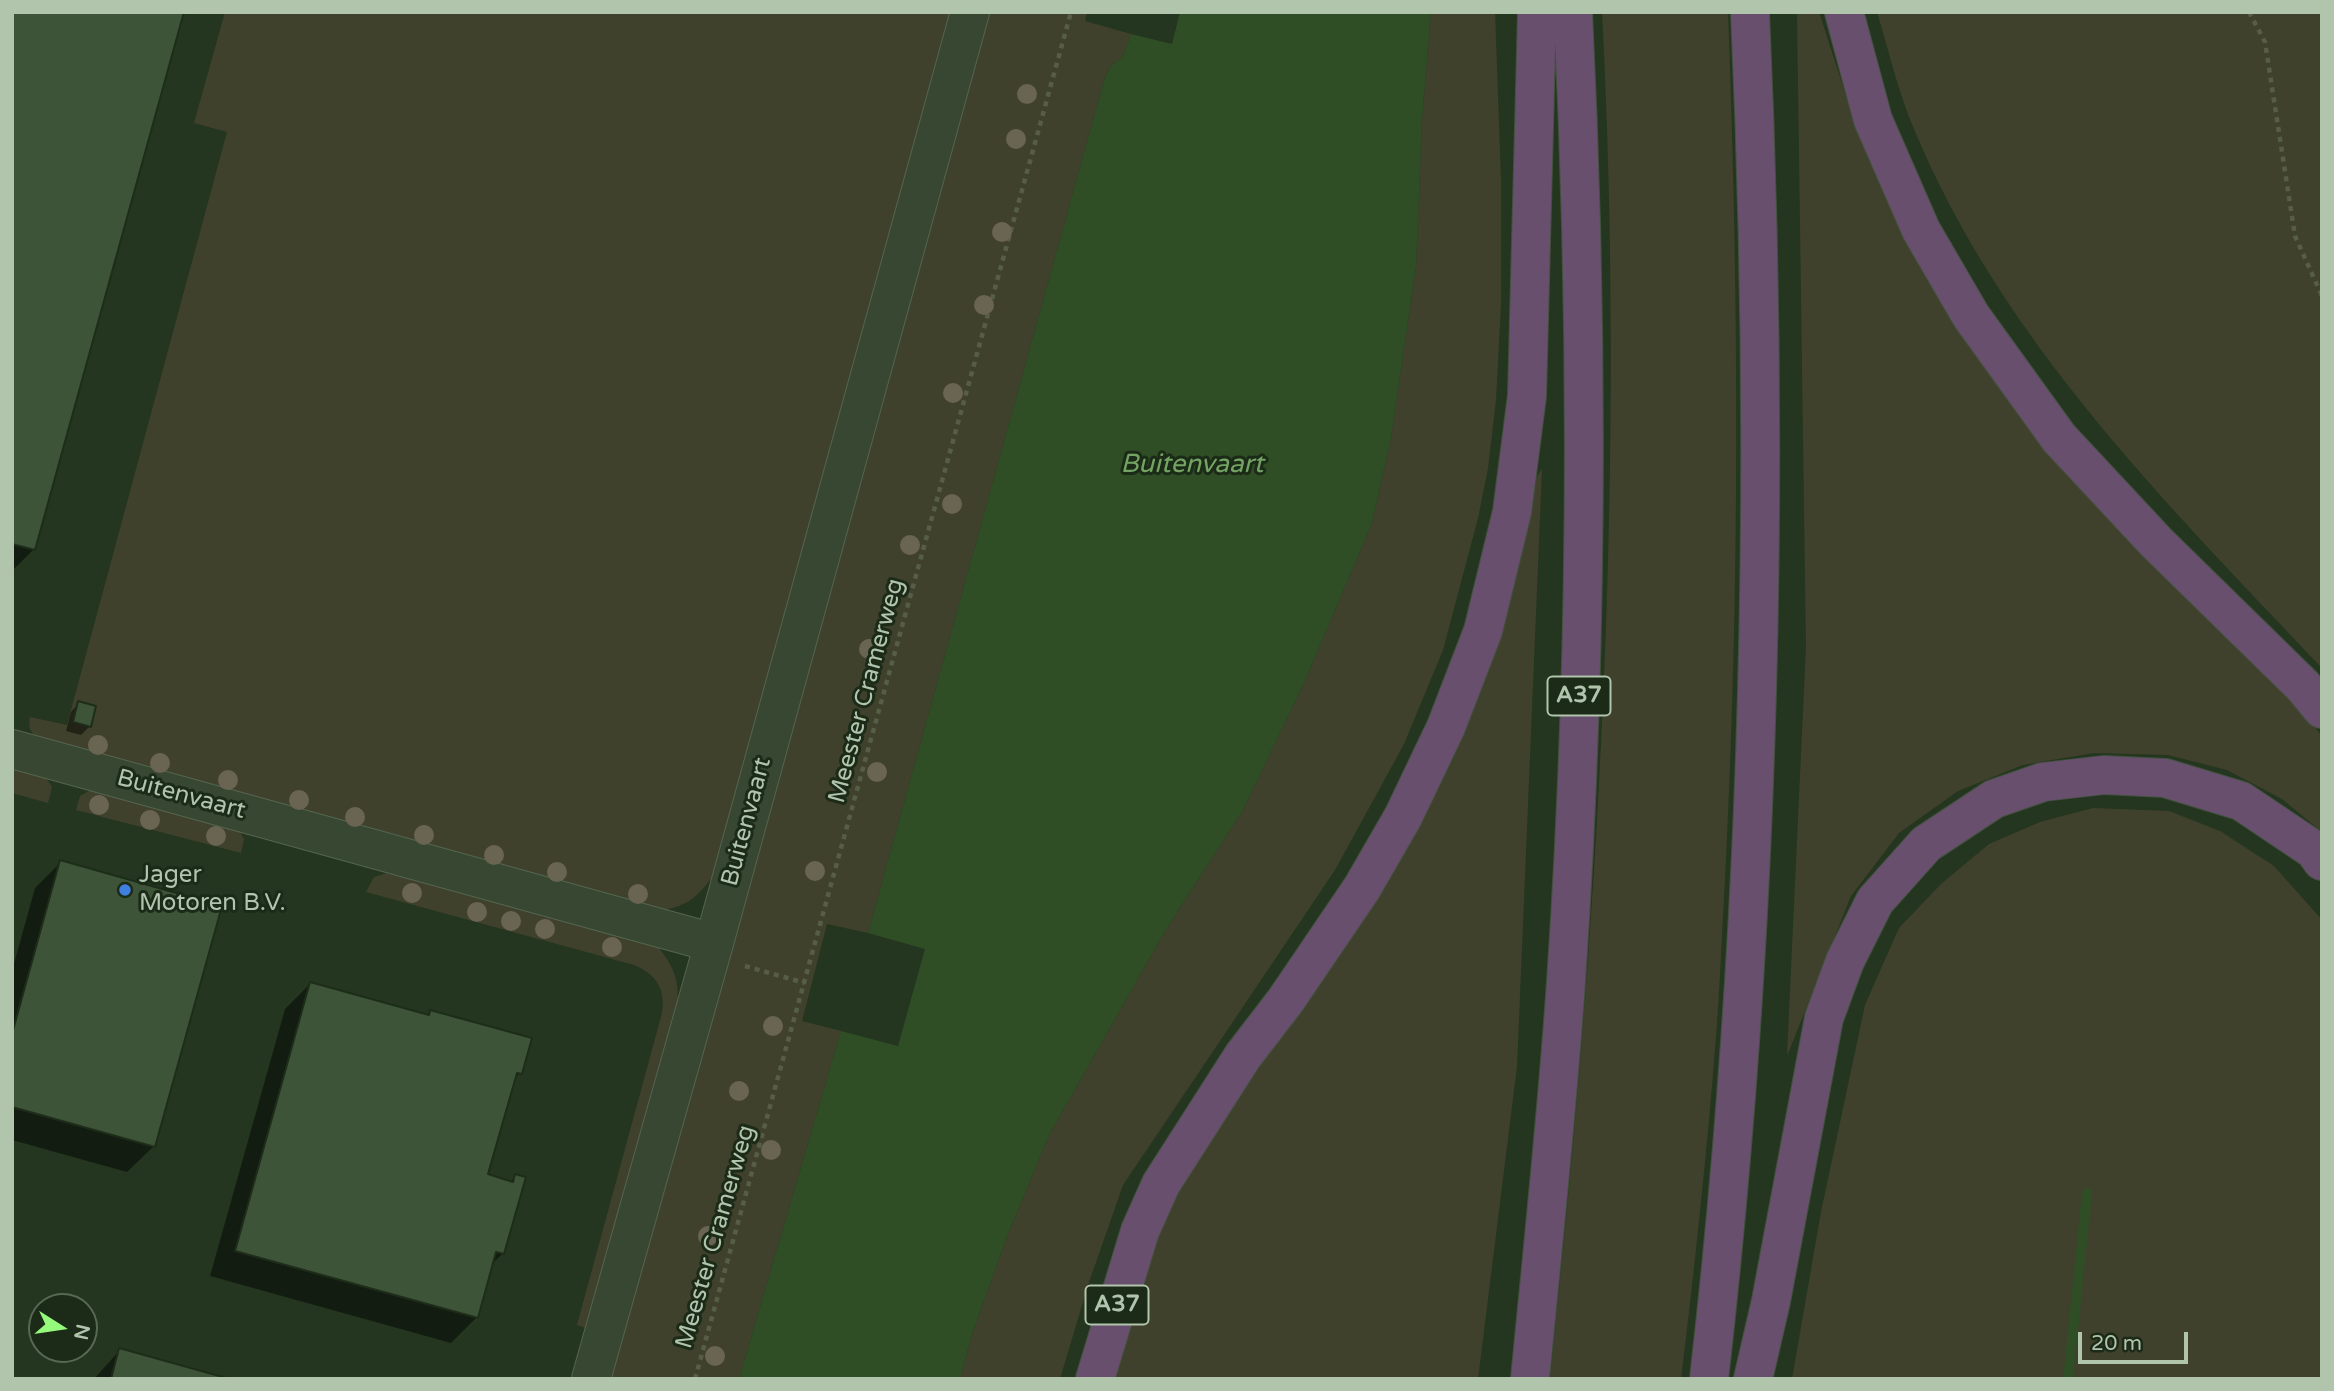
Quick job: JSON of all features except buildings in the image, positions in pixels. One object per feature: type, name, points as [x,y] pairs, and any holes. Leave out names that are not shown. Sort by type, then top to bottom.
[{"type":"highway","name":"A37","points":[[1095,1379],[1140,1231],[1161,1184],[1243,1056],[1286,1000],[1362,888],[1403,817],[1440,738],[1483,631],[1512,512],[1527,397],[1537,12]]},
{"type":"highway","name":"A37","points":[[1530,1379],[1554,1142],[1577,776],[1583,545],[1583,321],[1573,12]]},
{"type":"highway","points":[[1709,1379],[1736,1114],[1751,841],[1758,629],[1761,393],[1750,12]]},
{"type":"highway","points":[[1844,12],[1872,120],[1921,230],[1972,316],[2059,438],[2156,542],[2304,686],[2322,709]]},
{"type":"highway","points":[[1753,1379],[1771,1301],[1824,1018],[1845,961],[1875,901],[1926,844],[1994,799],[2043,782],[2104,775],[2128,776],[2165,778],[2241,801],[2314,850],[2322,861]]},
{"type":"street","name":"Buitenvaart","points":[[591,1379],[970,12]]},
{"type":"street","name":"Buitenvaart","points":[[12,749],[712,949]]},
{"type":"path","name":"Meester Cramerweg","points":[[695,1379],[1072,12]]},
{"type":"path","points":[[2249,12],[2265,42],[2295,236],[2322,296]]},
{"type":"path","points":[[712,949],[805,983]]},
{"type":"shaded area","points":[[225,12],[952,12],[714,874],[698,894],[686,902],[663,910],[38,739],[31,732],[30,717],[67,725],[227,132],[194,123]]},
{"type":"shaded area","points":[[987,12],[1087,12],[1085,21],[1131,34],[1123,56],[1111,66],[1105,77],[868,933],[827,924],[802,1021],[841,1031],[739,1379],[608,1379]]},
{"type":"shaded area","points":[[1431,12],[1495,12],[1501,181],[1501,304],[1496,400],[1488,468],[1478,518],[1443,650],[1404,744],[1335,870],[1123,1185],[1088,1285],[1060,1379],[960,1379],[972,1334],[1008,1234],[1049,1135],[1165,931],[1243,810],[1304,683],[1372,523],[1391,438],[1416,266],[1422,119]]},
{"type":"shaded area","points":[[1602,12],[1728,12],[1736,337],[1730,771],[1716,1037],[1681,1379],[1550,1379],[1582,1038],[1603,696],[1611,354],[1609,183]]},
{"type":"shaded area","points":[[1797,12],[1819,12],[1858,133],[1910,246],[2322,736],[2322,832],[2282,799],[2227,770],[2168,755],[2094,753],[2023,765],[1958,791],[1899,833],[1851,896],[1787,1056],[1806,647]]},
{"type":"shaded area","points":[[1877,12],[2322,12],[2322,668],[2148,481],[2041,349],[1993,280],[1950,206],[1914,129],[1898,86]]},
{"type":"shaded area","points":[[1542,469],[1517,1066],[1478,1379],[1109,1379],[1129,1308],[1171,1203],[1290,1020],[1376,896],[1456,752],[1501,615],[1529,488]]},
{"type":"shaded area","points":[[12,766],[44,775],[52,787],[48,803],[12,793]]},
{"type":"shaded area","points":[[94,788],[238,829],[244,839],[241,853],[76,810],[80,796]]},
{"type":"shaded area","points":[[2093,808],[2169,811],[2220,831],[2274,866],[2322,920],[2322,1379],[1792,1379],[1821,1212],[1865,1005],[1899,928],[1941,884],[1989,844],[2040,822]]},
{"type":"shaded area","points":[[394,871],[658,947],[672,968],[678,989],[677,1006],[589,1329],[577,1325],[662,1013],[661,990],[654,978],[634,965],[366,892],[374,877]]},
{"type":"water","name":"Buitenvaart","points":[[1180,12],[1431,12],[1422,119],[1416,266],[1391,438],[1372,523],[1304,683],[1243,810],[1165,931],[1049,1135],[1008,1234],[972,1334],[960,1379],[739,1379],[841,1031],[898,1046],[925,949],[868,933],[1105,77],[1111,66],[1123,56],[1131,34],[1172,44]]},
{"type":"waterway","points":[[2068,1379],[2087,1193]]},
{"type":"place","name":"Jager Motoren B.V.","points":[[125,890]]}]
